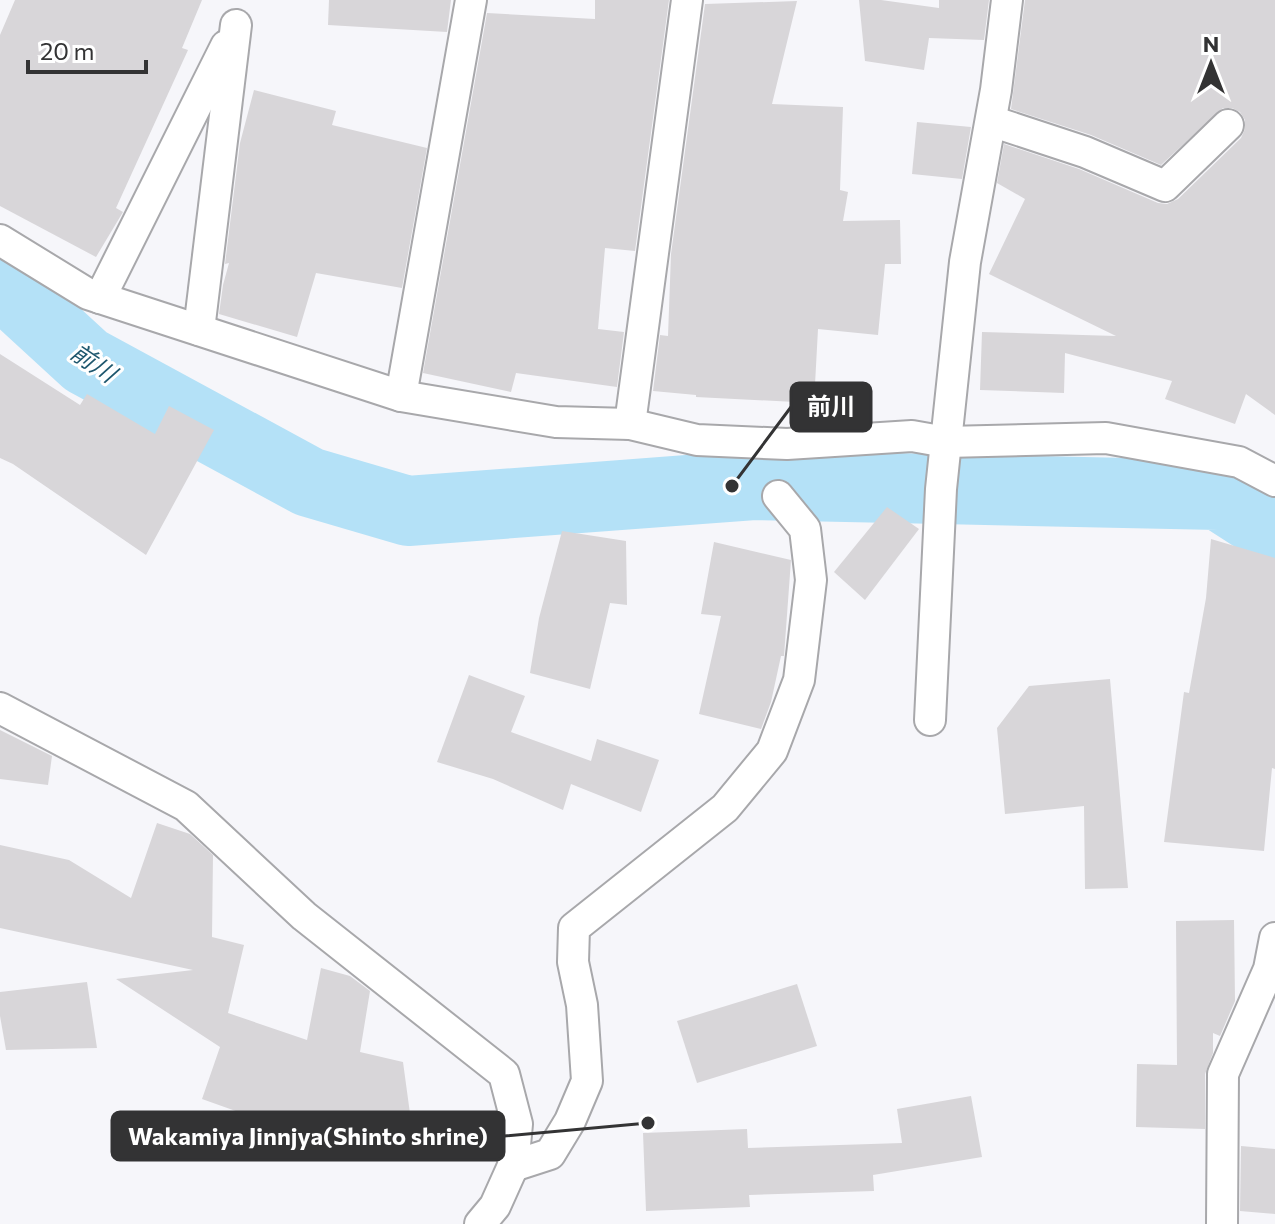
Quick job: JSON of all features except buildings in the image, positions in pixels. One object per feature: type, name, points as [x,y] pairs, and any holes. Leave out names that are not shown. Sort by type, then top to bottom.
[{"type":"street","points":[[401,396],[471,0]]},
{"type":"street","points":[[630,424],[687,0]]},
{"type":"street","points":[[930,720],[941,489],[965,262],[991,121],[1007,0]]},
{"type":"street","points":[[100,298],[236,25],[199,330]]},
{"type":"street","points":[[991,121],[1085,152],[1165,186],[1228,125]]},
{"type":"street","points":[[0,240],[88,294],[401,396],[556,422],[630,424],[697,440],[787,444],[912,436],[946,442],[1106,438],[1239,462],[1275,481]]},
{"type":"street","points":[[513,1166],[550,1154],[570,1121],[587,1081],[582,1005],[573,962],[574,928],[725,808],[772,751],[799,680],[811,580],[805,529],[778,496]]},
{"type":"street","points":[[0,708],[186,806],[304,916],[504,1074],[517,1124],[513,1166],[495,1206],[480,1224]]},
{"type":"street","points":[[1222,1224],[1223,1074],[1269,969],[1275,938]]},
{"type":"waterway","name":"前川","points":[[0,282],[86,361],[309,482],[408,511],[754,485],[1219,495],[1275,531]]},
{"type":"place","name":"前川","points":[[732,486]]},
{"type":"place","name":"Wakamiya Jinnjya(Shinto shrine)","points":[[648,1123]]}]
